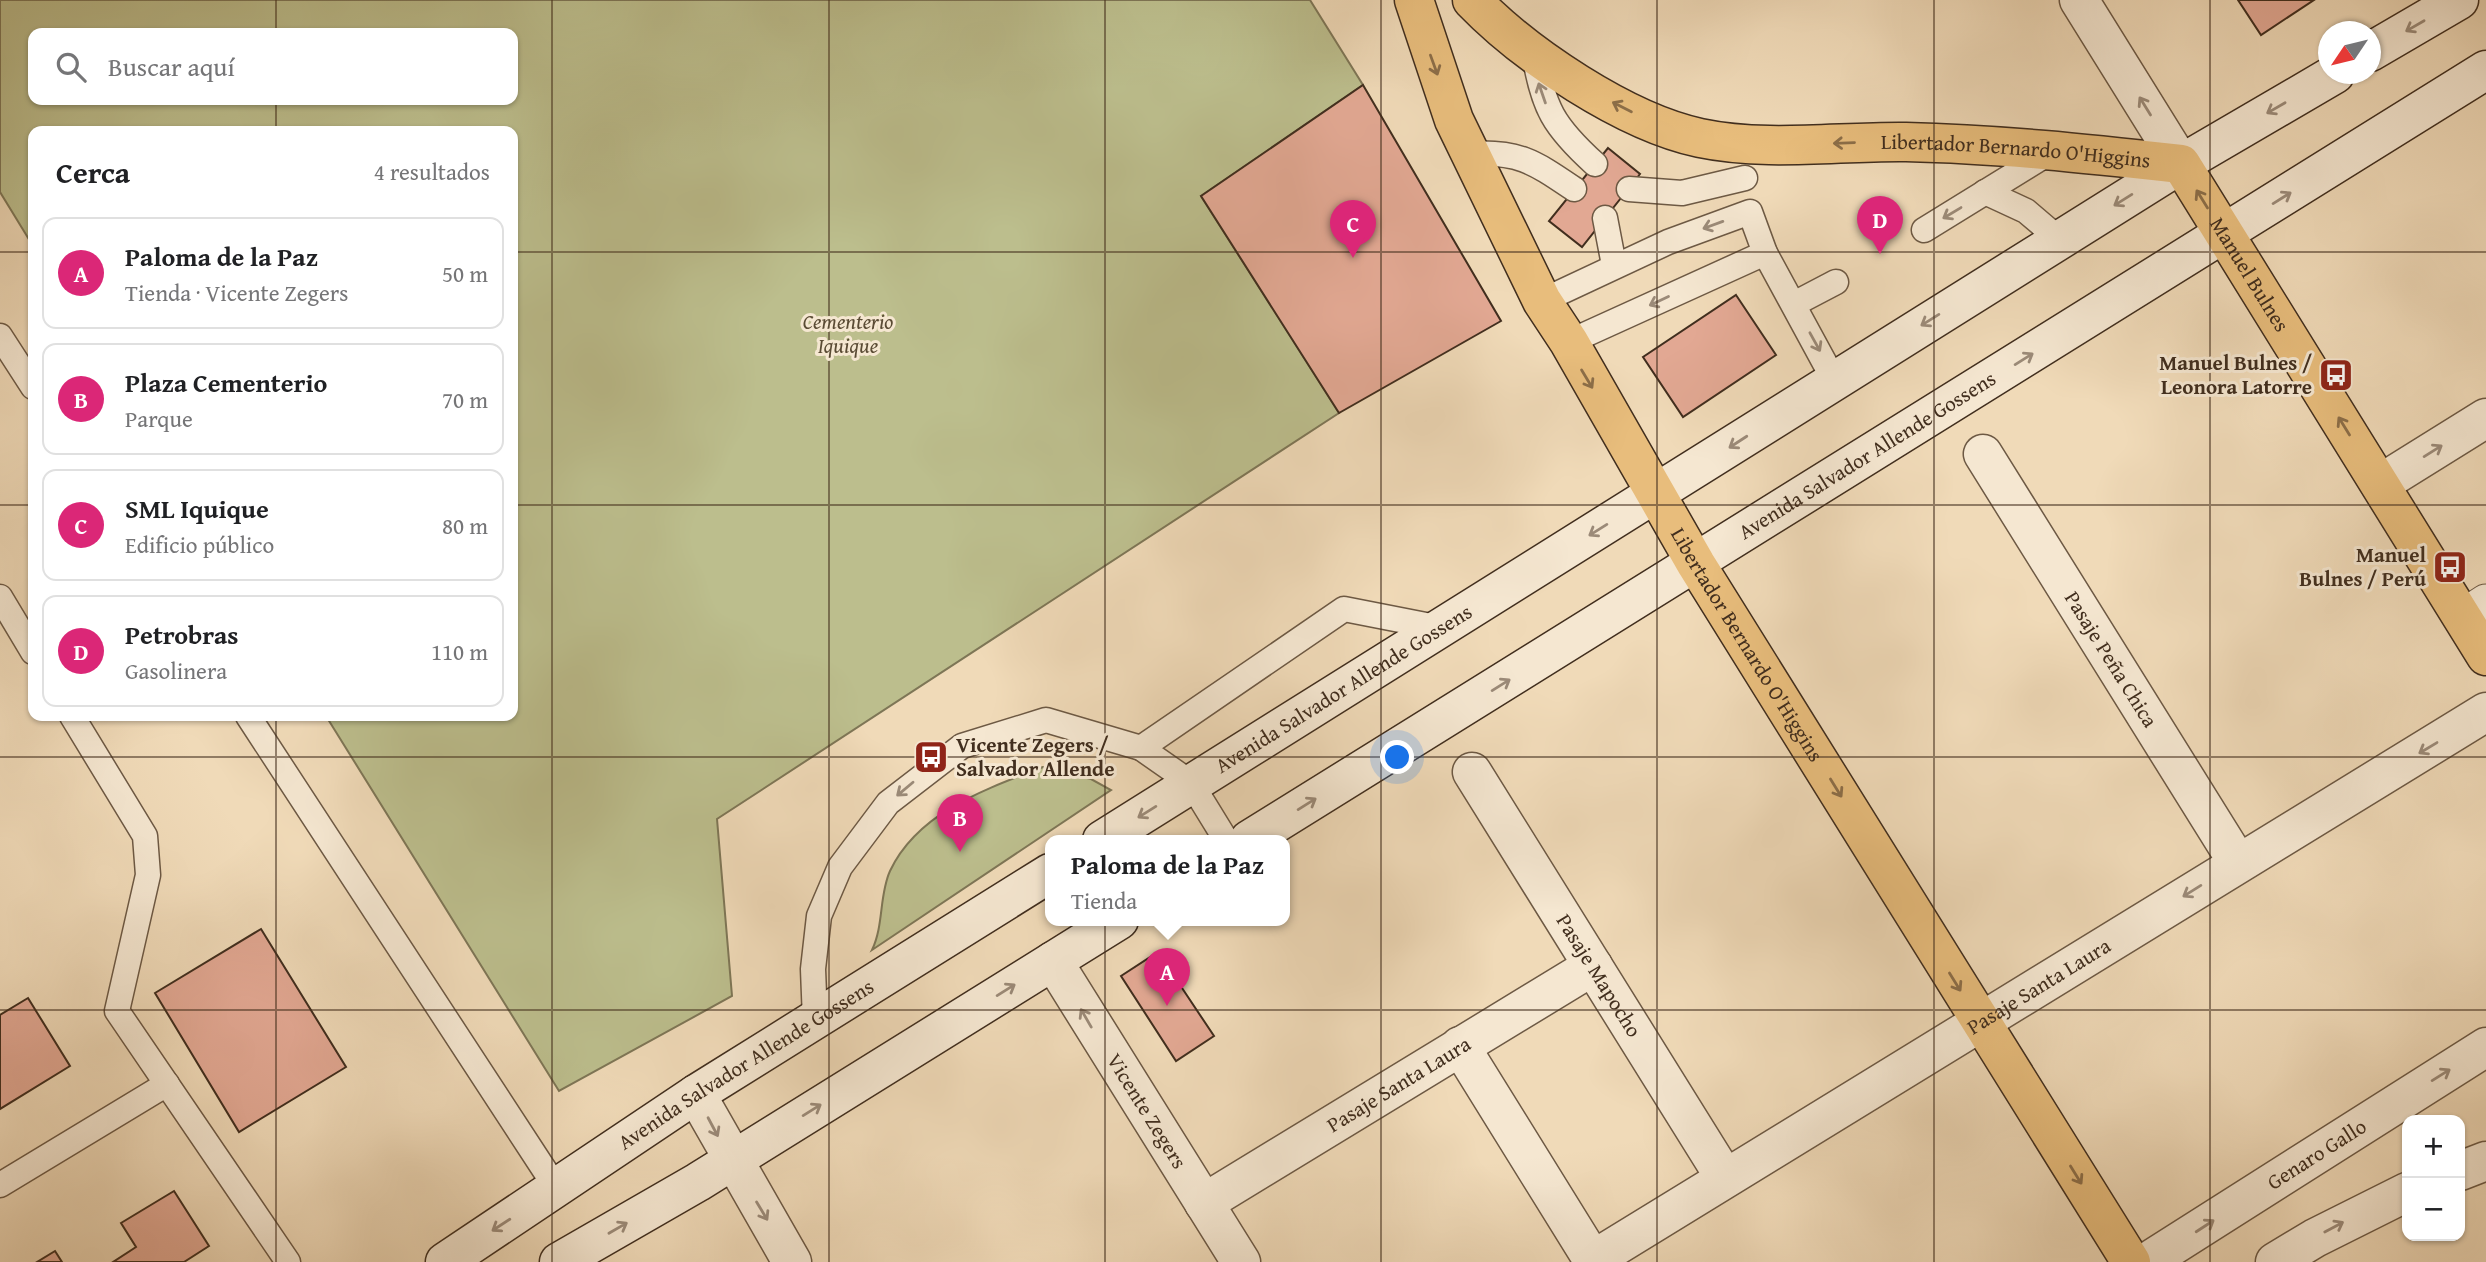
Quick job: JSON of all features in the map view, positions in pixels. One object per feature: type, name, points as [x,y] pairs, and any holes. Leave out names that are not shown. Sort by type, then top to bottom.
[{"type":"main road","name":"Libertador Bernardo O'Higgins","points":[[1414,0],[1427,46],[1469,154],[1542,301],[1569,342],[1696,564],[2131,1262]]},
{"type":"main road","name":"Libertador Bernardo O'Higgins","points":[[1472,0],[1534,54],[1594,93],[1636,114],[1700,138],[1745,160],[1908,142],[2052,151],[2181,164]]},
{"type":"main road","name":"Manuel Bulnes","points":[[2079,0],[2380,484],[2474,611],[2486,656]]},
{"type":"main road","points":[[2381,46],[2459,0]]},
{"type":"main road","name":"Avenida Salvador Allende Gossens","points":[[1257,835],[2486,70]]},
{"type":"main road","name":"Avenida Salvador Allende Gossens","points":[[1110,835],[2181,164],[2318,83]]},
{"type":"main road","points":[[2380,484],[2486,418]]},
{"type":"main road","name":"Pasaje Peña Chica","points":[[1983,454],[2238,863]]},
{"type":"main road","name":"Pasaje Santa Laura","points":[[1594,1261],[1979,1022],[2042,988],[2238,863],[2486,712]]},
{"type":"main road","name":"Pasaje Mapocho","points":[[1472,772],[1725,1178]]},
{"type":"main road","name":"Avenida Salvador Allende Gossens","points":[[446,1262],[696,1094],[1045,876]]},
{"type":"main road","points":[[559,1262],[731,1160],[1109,926]]},
{"type":"main road","name":"Vicente Zegers","points":[[1053,961],[1241,1262]]},
{"type":"main road","name":"Pasaje Santa Laura","points":[[1204,1203],[1593,966]]},
{"type":"main road","points":[[1461,1046],[1594,1261]]},
{"type":"main road","name":"Genaro Gallo","points":[[2147,1262],[2486,1047]]},
{"type":"main road","points":[[696,1094],[731,1160],[792,1262]]},
{"type":"main road","points":[[2465,1169],[2486,1161]]},
{"type":"main road","points":[[2275,1262],[2369,1209],[2402,1194]]},
{"type":"lane","points":[[1534,54],[1540,92],[1554,121],[1569,141],[1595,164]]},
{"type":"lane","points":[[1924,230],[2052,151]]},
{"type":"lane","points":[[1469,154],[1503,152],[1539,166],[1574,189]]},
{"type":"lane","points":[[1629,189],[1682,193],[1745,160],[1751,212],[1765,253],[1834,380]]},
{"type":"lane","points":[[1985,192],[2026,211],[2060,240]]},
{"type":"lane","points":[[1542,301],[1668,242],[1751,212]]},
{"type":"lane","points":[[1605,219],[1614,265]]},
{"type":"lane","points":[[1569,342],[1765,253]]},
{"type":"lane","points":[[1794,304],[1836,282]]},
{"type":"lane","points":[[0,336],[28,379]]},
{"type":"lane","points":[[0,597],[28,644]]},
{"type":"lane","points":[[1141,748],[1344,609],[1441,628]]},
{"type":"lane","points":[[815,1020],[813,969],[819,916],[840,867],[888,803],[962,746],[1046,720],[1141,748],[1191,783],[1223,835]]},
{"type":"lane","points":[[75,721],[145,836],[148,875],[117,1010],[288,1262]]},
{"type":"lane","points":[[250,721],[557,1189]]},
{"type":"lane","points":[[0,1185],[167,1084]]},
{"type":"green space","name":"Cementerio Iquique","points":[[0,0],[1310,0],[1363,85],[1201,196],[1339,413],[717,819],[732,996],[559,1091],[329,721],[518,721],[518,126],[28,126],[28,238],[0,192]]},
{"type":"green space","points":[[1043,767],[1091,779],[1111,790],[872,950],[887,880],[902,850],[936,818],[956,805]]},
{"type":"building","points":[[2238,0],[2314,0],[2261,35]]},
{"type":"building","points":[[1363,85],[1501,321],[1339,413],[1201,196]]},
{"type":"building","points":[[1608,148],[1640,174],[1582,247],[1549,221]]},
{"type":"building","points":[[1736,295],[1776,355],[1683,417],[1643,357]]},
{"type":"building","points":[[261,929],[346,1067],[239,1132],[155,993]]},
{"type":"building","points":[[1158,952],[1214,1036],[1176,1061],[1121,976]]},
{"type":"building","points":[[28,998],[70,1066],[0,1109],[0,1015]]},
{"type":"building","points":[[174,1191],[209,1246],[184,1262],[113,1262],[136,1247],[121,1223]]},
{"type":"building","points":[[55,1251],[62,1262],[37,1262]]},
{"type":"place","name":"Petrobras","points":[[1880,254]]},
{"type":"place","name":"SML Iquique","points":[[1353,258]]},
{"type":"place","name":"Manuel Bulnes / Leonora Latorre","points":[[2336,375]]},
{"type":"place","name":"Manuel Bulnes / Perú","points":[[2450,567]]},
{"type":"place","name":"Vicente Zegers / Salvador Allende","points":[[931,757]]},
{"type":"place","name":"Plaza Cementerio","points":[[960,852]]},
{"type":"place","name":"Paloma de la Paz","points":[[1167,1006]]}]
